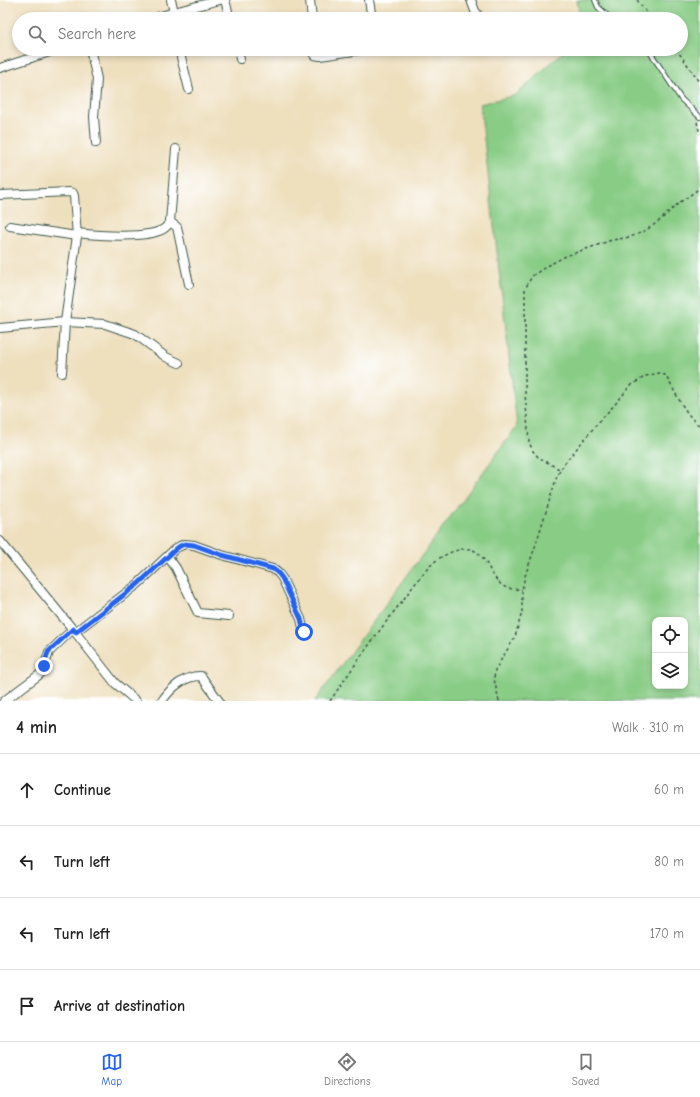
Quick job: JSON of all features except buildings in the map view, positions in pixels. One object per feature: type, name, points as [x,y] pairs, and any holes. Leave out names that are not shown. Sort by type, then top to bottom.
[{"type":"street","points":[[171,0],[172,12]]},
{"type":"street","points":[[182,12],[220,0]]},
{"type":"street","points":[[225,0],[228,12]]},
{"type":"street","points":[[310,0],[311,12]]},
{"type":"street","points":[[369,0],[371,12]]},
{"type":"street","points":[[471,0],[476,12]]},
{"type":"street","points":[[1,65],[34,56]]},
{"type":"street","points":[[92,56],[97,79],[94,117],[96,143]]},
{"type":"street","points":[[181,56],[188,88]]},
{"type":"street","points":[[239,56],[240,60]]},
{"type":"street","points":[[10,226],[77,235],[110,236],[135,235],[160,230],[166,227],[170,222],[176,149]]},
{"type":"street","points":[[0,195],[73,193],[77,235],[66,322],[62,372]]},
{"type":"street","points":[[170,222],[177,227],[189,284]]},
{"type":"street","points":[[0,328],[66,322],[105,324],[135,334],[166,357],[179,363]]},
{"type":"street","points":[[0,541],[74,630],[115,683],[136,701]]},
{"type":"street","points":[[4,701],[39,675],[42,671],[48,652],[74,630],[138,584],[180,546],[185,544],[194,545],[222,555],[273,569],[282,578],[301,619],[304,632]]},
{"type":"street","points":[[168,557],[176,568],[198,613],[229,616]]},
{"type":"street","points":[[162,701],[171,688],[196,676],[201,676],[205,680],[219,701]]},
{"type":"lane","points":[[595,0],[598,7],[603,12]]},
{"type":"lane","points":[[653,56],[681,99],[700,117]]},
{"type":"path","points":[[637,0],[646,12]]},
{"type":"path","points":[[681,56],[700,82]]},
{"type":"path","points":[[559,469],[538,457],[533,451],[529,442],[524,385],[525,289],[532,276],[566,256],[612,240],[630,237],[643,232],[658,222],[679,203],[700,188]]},
{"type":"path","points":[[499,701],[494,679],[495,670],[516,637],[522,612],[522,590],[525,576],[557,476],[564,464],[596,424],[630,386],[646,376],[659,373],[665,375],[686,411],[694,422],[700,426]]},
{"type":"path","points":[[330,701],[418,581],[432,564],[448,553],[463,549],[472,550],[480,555],[499,582],[507,587],[522,590]]},
{"type":"green space","points":[[577,0],[700,0],[700,701],[315,701],[517,426],[480,104],[516,95],[558,56],[688,56],[688,12],[579,12]]},
{"type":"route","points":[[44,666],[48,652],[73,629],[76,632],[138,584],[176,549],[185,544],[194,545],[222,555],[273,569],[282,578],[301,619],[304,632]]}]
